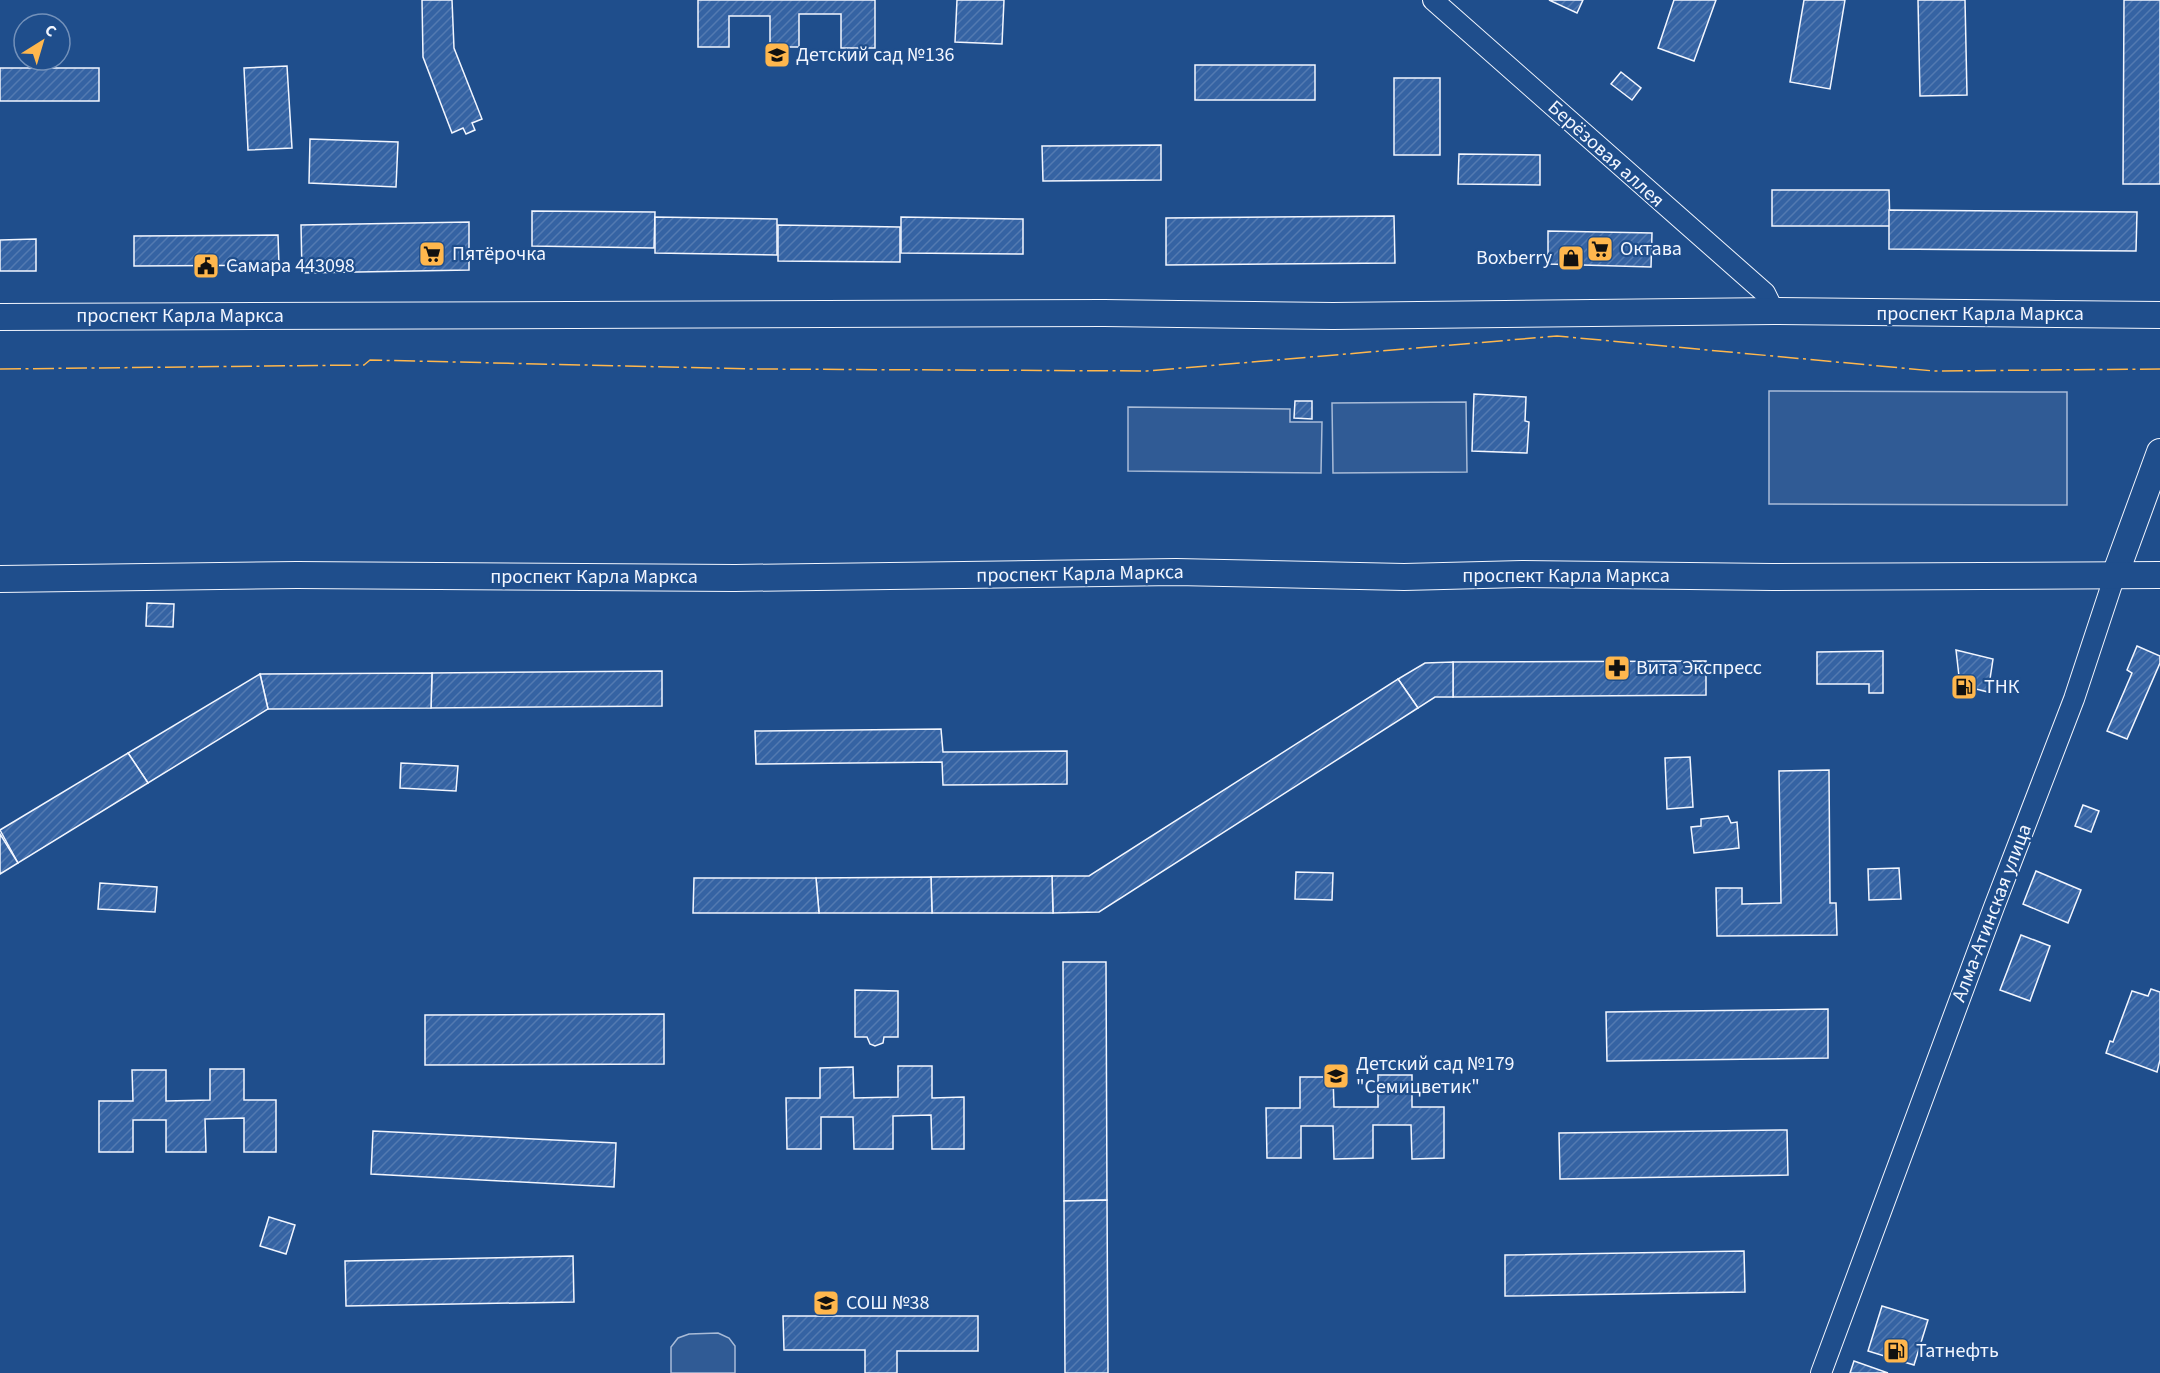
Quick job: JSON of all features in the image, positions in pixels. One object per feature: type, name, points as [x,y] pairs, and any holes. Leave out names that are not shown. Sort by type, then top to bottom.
[{"type":"main road","name":"проспект Карла Маркса","points":[[0,317],[1104,313],[1333,316],[1774,311],[2160,315]]},
{"type":"main road","name":"Алма-Атинская улица","points":[[2115,575],[2160,452]]},
{"type":"main road","name":"проспект Карла Маркса","points":[[0,579],[297,575],[735,578],[1176,572],[1404,577],[1522,574],[1761,576],[2160,574]]},
{"type":"street","name":"Берёзовая аллея","points":[[1433,0],[1765,293],[1774,311]]},
{"type":"street","name":"Алма-Атинская улица","points":[[1821,1373],[1998,896],[2074,699],[2115,575]]},
{"type":"shaded area","points":[[1769,391],[2067,392],[2067,505],[1769,504]]},
{"type":"shaded area","points":[[1466,402],[1467,472],[1333,473],[1332,403]]},
{"type":"shaded area","points":[[1128,407],[1290,409],[1290,422],[1322,422],[1321,473],[1128,471]]},
{"type":"shaded area","points":[[718,1333],[729,1338],[735,1346],[735,1373],[671,1373],[671,1347],[678,1338],[689,1334]]},
{"type":"building","points":[[422,0],[452,0],[454,48],[482,119],[472,123],[475,130],[466,134],[463,128],[452,133],[423,57]]},
{"type":"building","points":[[698,0],[875,0],[875,48],[841,48],[841,14],[799,14],[799,47],[770,47],[770,16],[729,16],[729,47],[698,47]]},
{"type":"building","points":[[957,0],[1004,0],[1002,44],[955,42]]},
{"type":"building","points":[[1549,0],[1583,0],[1577,13]]},
{"type":"building","points":[[1674,0],[1716,0],[1694,61],[1658,48]]},
{"type":"building","points":[[1804,0],[1845,0],[1830,89],[1790,82]]},
{"type":"building","points":[[1918,0],[1965,0],[1967,95],[1920,96]]},
{"type":"building","points":[[2124,0],[2160,0],[2160,184],[2123,184]]},
{"type":"building","points":[[1195,65],[1315,65],[1315,100],[1195,100]]},
{"type":"building","points":[[287,66],[292,148],[248,150],[244,68]]},
{"type":"building","points":[[0,68],[12,68],[12,72],[72,72],[72,68],[99,68],[99,101],[0,101]]},
{"type":"building","points":[[1621,72],[1641,88],[1632,100],[1611,84]]},
{"type":"building","points":[[1394,78],[1440,78],[1440,155],[1394,155]]},
{"type":"building","points":[[310,139],[398,142],[396,187],[309,183]]},
{"type":"building","points":[[1161,145],[1161,180],[1043,181],[1042,146]]},
{"type":"building","points":[[1459,154],[1540,155],[1540,185],[1458,184]]},
{"type":"building","points":[[1772,190],[1889,190],[1890,226],[1772,226]]},
{"type":"building","points":[[1889,210],[2137,212],[2136,251],[1889,249]]},
{"type":"building","points":[[532,211],[655,212],[654,248],[532,246]]},
{"type":"building","points":[[1394,216],[1395,263],[1166,265],[1166,218]]},
{"type":"building","points":[[655,217],[777,219],[777,255],[655,253]]},
{"type":"building","points":[[901,217],[1023,219],[1023,254],[901,253]]},
{"type":"building","points":[[469,222],[469,270],[302,273],[301,225]]},
{"type":"building","points":[[778,225],[900,227],[900,262],[778,261]]},
{"type":"building","name":"Октава","points":[[1548,231],[1652,233],[1651,267],[1548,264]]},
{"type":"building","points":[[278,235],[279,265],[134,266],[134,236]]},
{"type":"building","points":[[36,239],[36,271],[0,271],[0,240]]},
{"type":"building","points":[[1474,394],[1526,397],[1525,421],[1529,422],[1527,453],[1472,451]]},
{"type":"building","points":[[1295,401],[1312,401],[1312,419],[1294,418]]},
{"type":"building","points":[[147,603],[174,604],[173,627],[146,626]]},
{"type":"building","points":[[2137,646],[2160,656],[2160,663],[2127,739],[2107,731],[2132,673],[2127,670]]},
{"type":"building","points":[[1956,650],[1993,659],[1988,692],[1960,685]]},
{"type":"building","points":[[1883,651],[1883,693],[1869,693],[1869,684],[1817,684],[1817,652]]},
{"type":"building","points":[[1706,661],[1706,695],[1453,697],[1453,662]]},
{"type":"building","points":[[1453,662],[1453,697],[1435,697],[1418,708],[1398,679],[1425,663]]},
{"type":"building","points":[[662,671],[662,706],[431,708],[432,673]]},
{"type":"building","points":[[432,673],[431,708],[268,709],[260,674]]},
{"type":"building","points":[[260,674],[268,709],[148,783],[128,753]]},
{"type":"building","points":[[1398,679],[1418,708],[1099,912],[1053,913],[1052,876],[1089,876]]},
{"type":"building","points":[[941,729],[943,752],[1067,751],[1067,784],[943,785],[942,762],[756,764],[755,731]]},
{"type":"building","points":[[128,753],[148,783],[18,863],[0,830]]},
{"type":"building","points":[[1690,757],[1693,807],[1667,809],[1665,758]]},
{"type":"building","points":[[401,763],[458,766],[456,791],[400,788]]},
{"type":"building","points":[[1829,770],[1830,903],[1836,903],[1837,935],[1717,936],[1716,888],[1742,888],[1742,904],[1781,903],[1779,771]]},
{"type":"building","points":[[2083,805],[2099,811],[2091,832],[2075,826]]},
{"type":"building","points":[[1728,816],[1731,823],[1737,822],[1739,848],[1694,853],[1691,827],[1701,826],[1701,819]]},
{"type":"building","points":[[0,834],[18,863],[0,874]]},
{"type":"building","points":[[1899,868],[1901,899],[1869,900],[1868,869]]},
{"type":"building","points":[[2036,871],[2081,890],[2068,923],[2023,904]]},
{"type":"building","points":[[1296,872],[1333,873],[1332,900],[1295,899]]},
{"type":"building","points":[[1052,876],[1053,913],[932,913],[931,877]]},
{"type":"building","points":[[931,877],[932,913],[819,913],[816,878]]},
{"type":"building","points":[[694,878],[816,878],[819,913],[693,913]]},
{"type":"building","points":[[100,883],[157,887],[155,912],[98,909]]},
{"type":"building","points":[[2021,935],[2050,946],[2030,1001],[2000,990]]},
{"type":"building","points":[[1063,962],[1106,962],[1107,1200],[1064,1201]]},
{"type":"building","points":[[2151,989],[2160,992],[2160,1060],[2157,1072],[2106,1053],[2110,1041],[2113,1042],[2132,991],[2148,996]]},
{"type":"building","points":[[855,990],[898,991],[898,1037],[884,1037],[883,1043],[875,1046],[870,1044],[867,1037],[855,1037]]},
{"type":"building","points":[[1828,1009],[1828,1058],[1607,1061],[1606,1012]]},
{"type":"building","points":[[664,1014],[664,1064],[425,1065],[425,1015]]},
{"type":"building","points":[[898,1066],[932,1066],[932,1098],[964,1097],[964,1149],[932,1149],[931,1115],[893,1116],[893,1149],[854,1149],[853,1117],[821,1117],[821,1149],[787,1149],[786,1098],[820,1098],[820,1068],[853,1067],[854,1098],[898,1097]]},
{"type":"building","points":[[210,1069],[244,1069],[244,1100],[276,1100],[276,1152],[244,1152],[244,1118],[205,1119],[206,1152],[166,1152],[166,1120],[133,1120],[133,1152],[99,1152],[99,1101],[133,1101],[132,1070],[166,1070],[166,1101],[210,1100]]},
{"type":"building","points":[[1378,1075],[1412,1075],[1412,1107],[1444,1107],[1444,1158],[1412,1159],[1411,1125],[1373,1125],[1373,1158],[1334,1159],[1333,1126],[1301,1126],[1301,1158],[1267,1158],[1266,1108],[1300,1108],[1300,1077],[1333,1077],[1334,1107],[1378,1107]]},
{"type":"building","points":[[1787,1130],[1788,1175],[1560,1179],[1559,1133]]},
{"type":"building","points":[[373,1131],[616,1143],[614,1187],[371,1174]]},
{"type":"building","points":[[1107,1200],[1108,1373],[1065,1373],[1064,1201]]},
{"type":"building","points":[[269,1217],[295,1225],[286,1254],[260,1246]]},
{"type":"building","points":[[1744,1251],[1745,1292],[1505,1296],[1505,1255]]},
{"type":"building","points":[[573,1256],[574,1302],[346,1306],[345,1261]]},
{"type":"building","points":[[1882,1306],[1928,1320],[1914,1365],[1868,1351]]},
{"type":"building","points":[[783,1316],[978,1316],[978,1351],[897,1351],[897,1373],[865,1373],[865,1350],[784,1350]]},
{"type":"building","points":[[1854,1361],[1888,1373],[1850,1373]]},
{"type":"power","points":[[0,369],[364,365],[370,360],[754,369],[1147,371],[1557,336],[1934,371],[2160,369]]},
{"type":"place","name":"Детский сад №136","points":[[777,55]]},
{"type":"place","name":"Октава","points":[[1600,249]]},
{"type":"place","name":"Пятёрочка","points":[[432,254]]},
{"type":"place","name":"Boxberry","points":[[1571,258]]},
{"type":"place","name":"Самара 443098","points":[[206,266]]},
{"type":"place","name":"Вита Экспресс","points":[[1617,668]]},
{"type":"place","name":"ТНК","points":[[1964,687]]},
{"type":"place","name":"Детский сад №179 \"Семицветик\"","points":[[1336,1076]]},
{"type":"place","name":"СОШ №38","points":[[826,1303]]},
{"type":"place","name":"Татнефть","points":[[1896,1351]]}]
